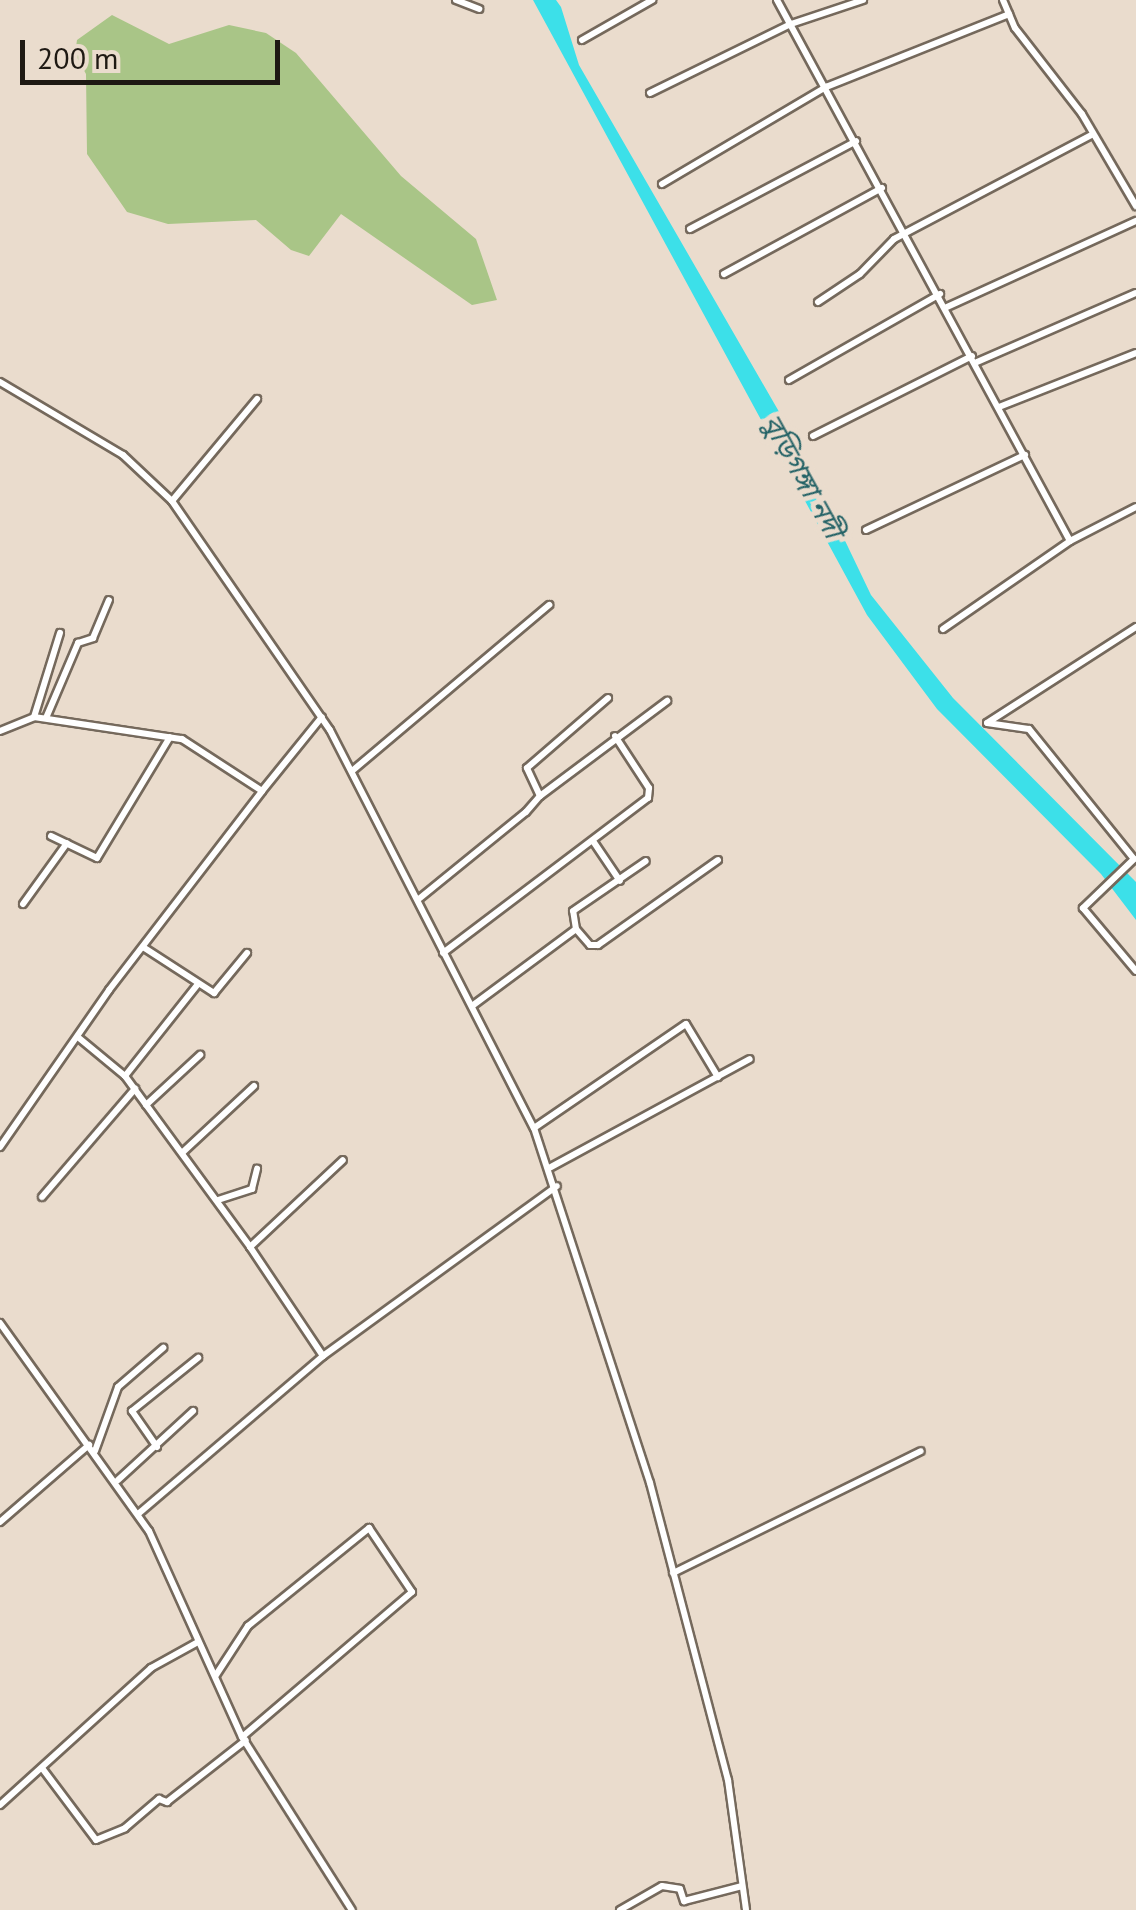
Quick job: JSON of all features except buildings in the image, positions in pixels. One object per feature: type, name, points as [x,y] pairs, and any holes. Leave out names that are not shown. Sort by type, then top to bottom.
[{"type":"street","points":[[456,0],[479,9]]},
{"type":"street","points":[[582,40],[652,0]]},
{"type":"street","points":[[777,0],[907,232],[1070,541]]},
{"type":"street","points":[[650,93],[791,24],[863,0]]},
{"type":"street","points":[[1003,0],[1136,206]]},
{"type":"street","points":[[662,184],[826,87],[1009,14]]},
{"type":"street","points":[[818,302],[907,232],[1093,134]]},
{"type":"street","points":[[690,230],[856,141]]},
{"type":"street","points":[[724,274],[882,188]]},
{"type":"street","points":[[946,307],[1136,221]]},
{"type":"street","points":[[789,380],[940,294]]},
{"type":"street","points":[[813,436],[974,359],[1136,294]]},
{"type":"street","points":[[1000,407],[1136,353]]},
{"type":"street","points":[[0,382],[123,454],[172,501],[322,716],[420,898],[534,1128],[557,1186],[672,1573],[728,1780],[746,1910]]},
{"type":"street","points":[[172,501],[257,398]]},
{"type":"street","points":[[866,530],[1025,455]]},
{"type":"street","points":[[943,629],[1070,541],[1136,506]]},
{"type":"street","points":[[46,718],[78,642],[93,638],[109,600]]},
{"type":"street","points":[[352,771],[548,605]]},
{"type":"street","points":[[1136,627],[987,723],[1029,729],[1068,769],[1134,859],[1083,908],[1136,971]]},
{"type":"street","points":[[34,717],[60,633]]},
{"type":"street","points":[[540,796],[527,768],[608,698]]},
{"type":"street","points":[[420,898],[615,736],[667,701]]},
{"type":"street","points":[[0,1147],[143,947],[322,716]]},
{"type":"street","points":[[0,730],[34,717],[170,738],[262,791]]},
{"type":"street","points":[[444,953],[650,794],[615,736]]},
{"type":"street","points":[[51,836],[97,858],[170,738]]},
{"type":"street","points":[[594,841],[620,881]]},
{"type":"street","points":[[22,904],[66,842]]},
{"type":"street","points":[[646,861],[573,911],[576,929],[590,945],[598,945],[718,860]]},
{"type":"street","points":[[472,1006],[576,929]]},
{"type":"street","points":[[143,947],[198,984],[218,992],[247,954]]},
{"type":"street","points":[[125,1076],[198,984]]},
{"type":"street","points":[[534,1128],[686,1024],[718,1077]]},
{"type":"street","points":[[79,1038],[125,1076],[218,1200],[323,1356]]},
{"type":"street","points":[[146,1105],[200,1055]]},
{"type":"street","points":[[551,1167],[750,1059]]},
{"type":"street","points":[[182,1152],[254,1086]]},
{"type":"street","points":[[42,1196],[134,1089]]},
{"type":"street","points":[[250,1247],[343,1160]]},
{"type":"street","points":[[218,1200],[252,1190],[256,1169]]},
{"type":"street","points":[[138,1514],[323,1356],[557,1186]]},
{"type":"street","points":[[0,1323],[118,1480],[178,1584],[198,1642],[244,1738],[352,1910]]},
{"type":"street","points":[[0,1342],[7,1336]]},
{"type":"street","points":[[0,1522],[92,1449],[118,1387],[163,1348]]},
{"type":"street","points":[[157,1447],[132,1411],[198,1358]]},
{"type":"street","points":[[118,1480],[193,1410]]},
{"type":"street","points":[[672,1573],[921,1451]]},
{"type":"street","points":[[42,1768],[96,1840],[125,1828],[158,1799],[167,1802],[412,1592],[368,1528],[248,1626],[216,1676]]},
{"type":"street","points":[[0,1805],[151,1668],[198,1642]]},
{"type":"street","points":[[620,1910],[662,1886],[680,1890],[684,1900],[742,1886]]},
{"type":"green space","points":[[112,15],[169,44],[229,25],[266,33],[296,53],[401,176],[476,239],[497,300],[472,305],[341,214],[309,256],[291,250],[256,220],[168,224],[127,212],[87,154],[86,74],[75,54],[77,40]]},
{"type":"water","name":"বুড়িগঙ্গা নদী","points":[[533,0],[556,0],[561,7],[579,65],[804,455],[871,595],[953,698],[1136,882],[1136,920],[1101,874],[937,709],[867,615]]}]
